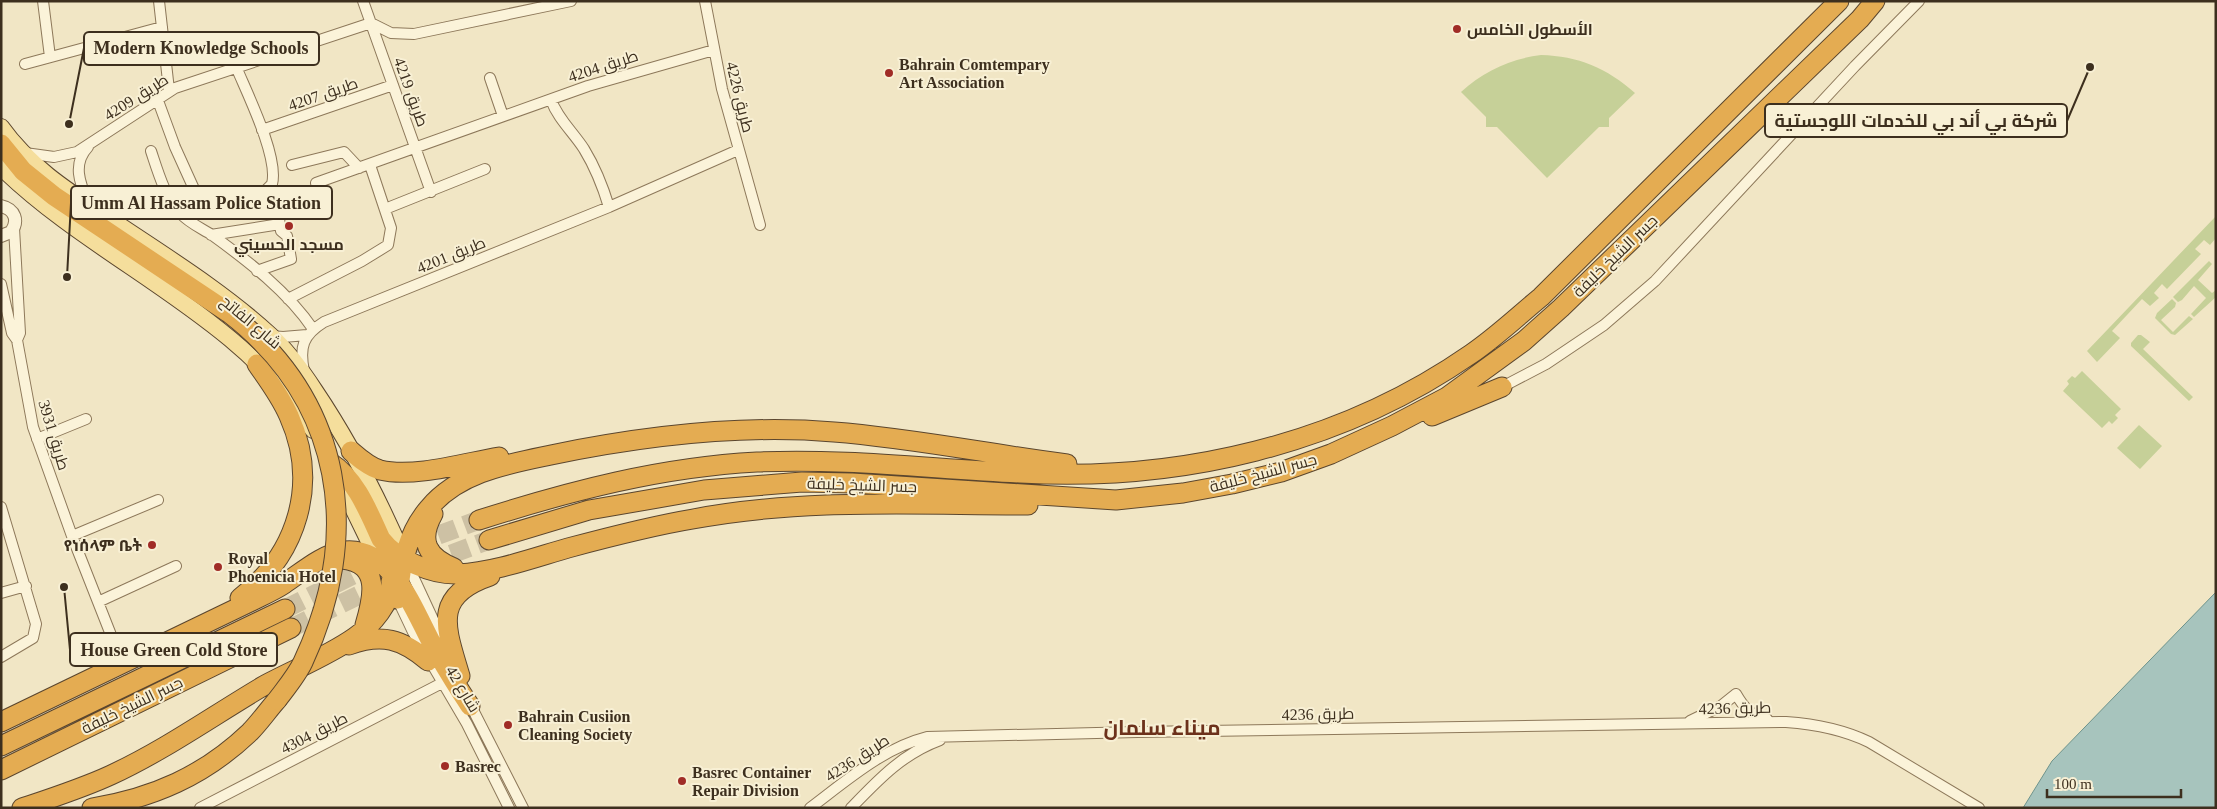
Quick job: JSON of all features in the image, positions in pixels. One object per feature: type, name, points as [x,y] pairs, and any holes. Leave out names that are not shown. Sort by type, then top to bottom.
[{"type":"highway","name":"جسر الشيخ خليفة","points":[[478,520],[580,489],[635,477],[692,468],[755,462],[799,461],[1060,474],[1150,471],[1228,458],[1275,447],[1320,432],[1370,411],[1426,383],[1473,353],[1541,297],[1839,1]]},
{"type":"highway","name":"جسر الشيخ خليفة","points":[[489,540],[588,510],[695,491],[757,484],[802,482],[899,485],[1116,500],[1183,493],[1232,484],[1281,472],[1332,454],[1392,426],[1454,392],[1524,340],[1561,308],[1860,19],[1875,1]]},
{"type":"highway","points":[[1860,19],[1888,1]]},
{"type":"highway","points":[[1,144],[23,171],[54,196],[229,314],[262,341],[286,371],[306,401],[331,464],[335,490],[334,564],[325,609],[303,664],[277,700],[250,732],[216,760],[195,774],[153,794],[92,808]]},
{"type":"highway","points":[[200,626],[255,587],[269,573],[291,536],[302,494],[301,452],[296,433],[282,402],[256,364]]},
{"type":"highway","points":[[1392,426],[1442,413],[1502,387]]},
{"type":"highway","points":[[22,808],[90,784],[132,765],[265,686],[356,636],[386,604],[394,567],[418,522],[430,506],[444,493],[465,480],[505,464],[567,452],[683,435],[757,431],[832,432],[935,443],[1067,464],[1126,464],[1150,471]]},
{"type":"highway","points":[[351,451],[374,468],[395,472],[414,471],[534,452],[567,452]]},
{"type":"highway","points":[[331,463],[341,469],[348,477],[381,539],[436,652],[470,706]]},
{"type":"highway","points":[[444,493],[427,526],[426,541],[430,553],[434,558],[454,568],[481,570]]},
{"type":"highway","points":[[1,722],[276,589],[327,557],[344,551],[356,552],[394,567],[415,564],[440,572],[458,574],[531,560],[637,530],[694,518],[777,508],[864,504],[1070,506],[1116,500]]},
{"type":"highway","points":[[327,557],[356,562],[369,574],[372,595],[364,629]]},
{"type":"highway","points":[[460,676],[447,629],[447,618],[451,602],[466,586],[531,560]]},
{"type":"highway","name":"جسر الشيخ خليفة","points":[[1,746],[285,609]]},
{"type":"highway","name":"جسر الشيخ خليفة","points":[[1,770],[291,628]]},
{"type":"highway","points":[[325,654],[364,639],[377,638],[400,642],[428,661]]},
{"type":"main road","name":"شارع الفاتح","points":[[1,127],[21,153],[89,205],[214,291],[271,336],[305,375],[328,410],[351,451],[394,567]]},
{"type":"main road","name":"شارع الفاتح","points":[[1,167],[57,214],[214,326],[278,386],[307,422],[331,463]]},
{"type":"street","points":[[43,1],[50,58]]},
{"type":"street","points":[[159,1],[169,90]]},
{"type":"street","name":"طريق 4219","points":[[363,1],[431,192]]},
{"type":"street","points":[[371,23],[391,33],[414,34],[571,1]]},
{"type":"street","name":"طريق 4226","points":[[609,207],[738,150],[714,50],[705,1]]},
{"type":"street","points":[[1502,387],[1546,364],[1604,325],[1655,281],[1848,73],[1919,1]]},
{"type":"street","name":"طريق 4209","points":[[21,153],[61,156],[77,152],[169,90],[371,23]]},
{"type":"street","points":[[25,64],[162,26]]},
{"type":"street","name":"طريق 4204","points":[[316,183],[631,72],[714,50]]},
{"type":"street","points":[[237,69],[262,130],[273,169],[273,179],[269,189]]},
{"type":"street","points":[[490,78],[503,116]]},
{"type":"street","name":"طريق 4207","points":[[262,130],[393,86]]},
{"type":"street","points":[[157,98],[175,146],[199,200]]},
{"type":"street","points":[[551,100],[555,112],[593,164],[609,207]]},
{"type":"street","name":"طريق 4209","points":[[89,205],[79,179],[78,164],[83,153],[91,144]]},
{"type":"street","points":[[738,150],[760,225]]},
{"type":"street","points":[[150,151],[166,191],[174,206],[186,219],[211,235],[257,271],[298,308],[310,332],[302,349],[305,375]]},
{"type":"street","points":[[292,165],[344,152],[359,168]]},
{"type":"street","points":[[288,299],[388,245],[391,233],[370,165]]},
{"type":"street","points":[[384,209],[485,170]]},
{"type":"street","points":[[174,206],[199,200],[269,189]]},
{"type":"street","points":[[257,271],[291,259],[287,236],[281,231],[276,201],[269,189]]},
{"type":"street","points":[[1,196],[6,208],[15,218],[14,228],[7,235],[1,236]]},
{"type":"street","name":"طريق 4201","points":[[271,336],[283,337],[310,332],[353,310],[609,207]]},
{"type":"street","points":[[211,235],[280,224]]},
{"type":"street","name":"طريق 3931","points":[[14,228],[20,333],[17,340]]},
{"type":"street","name":"طريق 3931","points":[[1,284],[12,333],[17,340],[27,400],[37,439],[72,536],[113,640]]},
{"type":"street","points":[[4,299],[17,299]]},
{"type":"street","points":[[37,439],[86,419]]},
{"type":"street","points":[[72,536],[158,500]]},
{"type":"street","points":[[1,507],[34,615],[35,632],[33,638],[27,643],[1,658]]},
{"type":"street","points":[[98,602],[176,566]]},
{"type":"street","name":"شارع الفاتح","points":[[394,567],[419,590]]},
{"type":"street","name":"شارع 42","points":[[394,567],[428,661],[467,724],[509,808]]},
{"type":"street","points":[[1,593],[26,586]]},
{"type":"street","name":"شارع 42","points":[[419,590],[460,676],[470,706],[523,808]]},
{"type":"street","name":"طريق 4304","points":[[200,808],[211,805],[442,684]]},
{"type":"street","name":"طريق 4236","points":[[1685,724],[1721,706],[1736,694],[1750,712],[1764,718],[1786,722]]},
{"type":"street","points":[[1786,722],[1824,726],[1852,734],[1979,808]]},
{"type":"street","name":"طريق 4236","points":[[810,808],[878,758],[917,740],[952,736],[1786,722]]},
{"type":"street","name":"طريق 4236","points":[[851,808],[884,774],[905,757],[928,745],[952,736]]},
{"type":"street","points":[[490,771],[501,765]]},
{"type":"green space","points":[[1541,55],[1567,58],[1591,65],[1614,77],[1635,93],[1609,118],[1609,127],[1599,127],[1547,178],[1497,127],[1486,127],[1486,117],[1461,92],[1479,78],[1498,67]]},
{"type":"green space","points":[[2216,216],[2216,238],[2210,245],[2204,240],[2195,249],[2201,254],[2167,289],[2162,284],[2154,293],[2159,298],[2150,306],[2142,299],[2112,331],[2120,338],[2097,362],[2087,351]]},
{"type":"green space","points":[[2209,261],[2212,264],[2198,280],[2212,293],[2216,290],[2216,297],[2194,317],[2191,314],[2206,298],[2194,286],[2182,300],[2178,302],[2173,297]]},
{"type":"green space","points":[[2172,299],[2176,303],[2175,307],[2161,320],[2173,332],[2189,316],[2193,319],[2175,335],[2171,334],[2155,318],[2157,313]]},
{"type":"green space","points":[[2138,335],[2141,335],[2150,342],[2143,349],[2193,397],[2189,401],[2131,346],[2131,343]]},
{"type":"green space","points":[[2082,371],[2121,409],[2115,415],[2118,418],[2112,424],[2109,421],[2102,428],[2063,391],[2069,384],[2067,381],[2072,376],[2075,378]]},
{"type":"green space","points":[[2139,425],[2162,446],[2140,469],[2117,448]]},
{"type":"water","points":[[2216,592],[2216,808],[2023,808],[2052,761]]},
{"type":"tunnel","points":[[412,545],[479,520]]},
{"type":"tunnel","points":[[425,564],[489,540]]},
{"type":"tunnel","points":[[285,609],[379,562]]},
{"type":"tunnel","points":[[291,628],[384,583]]},
{"type":"place","name":"الأسطول الخامس","points":[[1457,29]]},
{"type":"place","name":"شركة بي أند بي للخدمات اللوجستية","points":[[2090,67]]},
{"type":"place","name":"Bahrain Comtempary Art Association","points":[[889,73]]},
{"type":"place","name":"Modern Knowledge Schools","points":[[69,124]]},
{"type":"place","name":"مسجد الحسيني","points":[[289,226]]},
{"type":"place","name":"Umm Al Hassam Police Station","points":[[67,277]]},
{"type":"place","name":"የነሰላም ቤት","points":[[152,545]]},
{"type":"place","name":"Royal Phoenicia Hotel","points":[[218,567]]},
{"type":"place","name":"House Green Cold Store","points":[[64,587]]},
{"type":"place","name":"Bahrain Cusiion Cleaning Society","points":[[508,725]]},
{"type":"place","name":"Basrec","points":[[445,766]]},
{"type":"place","name":"Basrec Container Repair Division","points":[[682,781]]},
{"type":"district","name":"ميناء سلمان","points":[[1162,728]]}]
